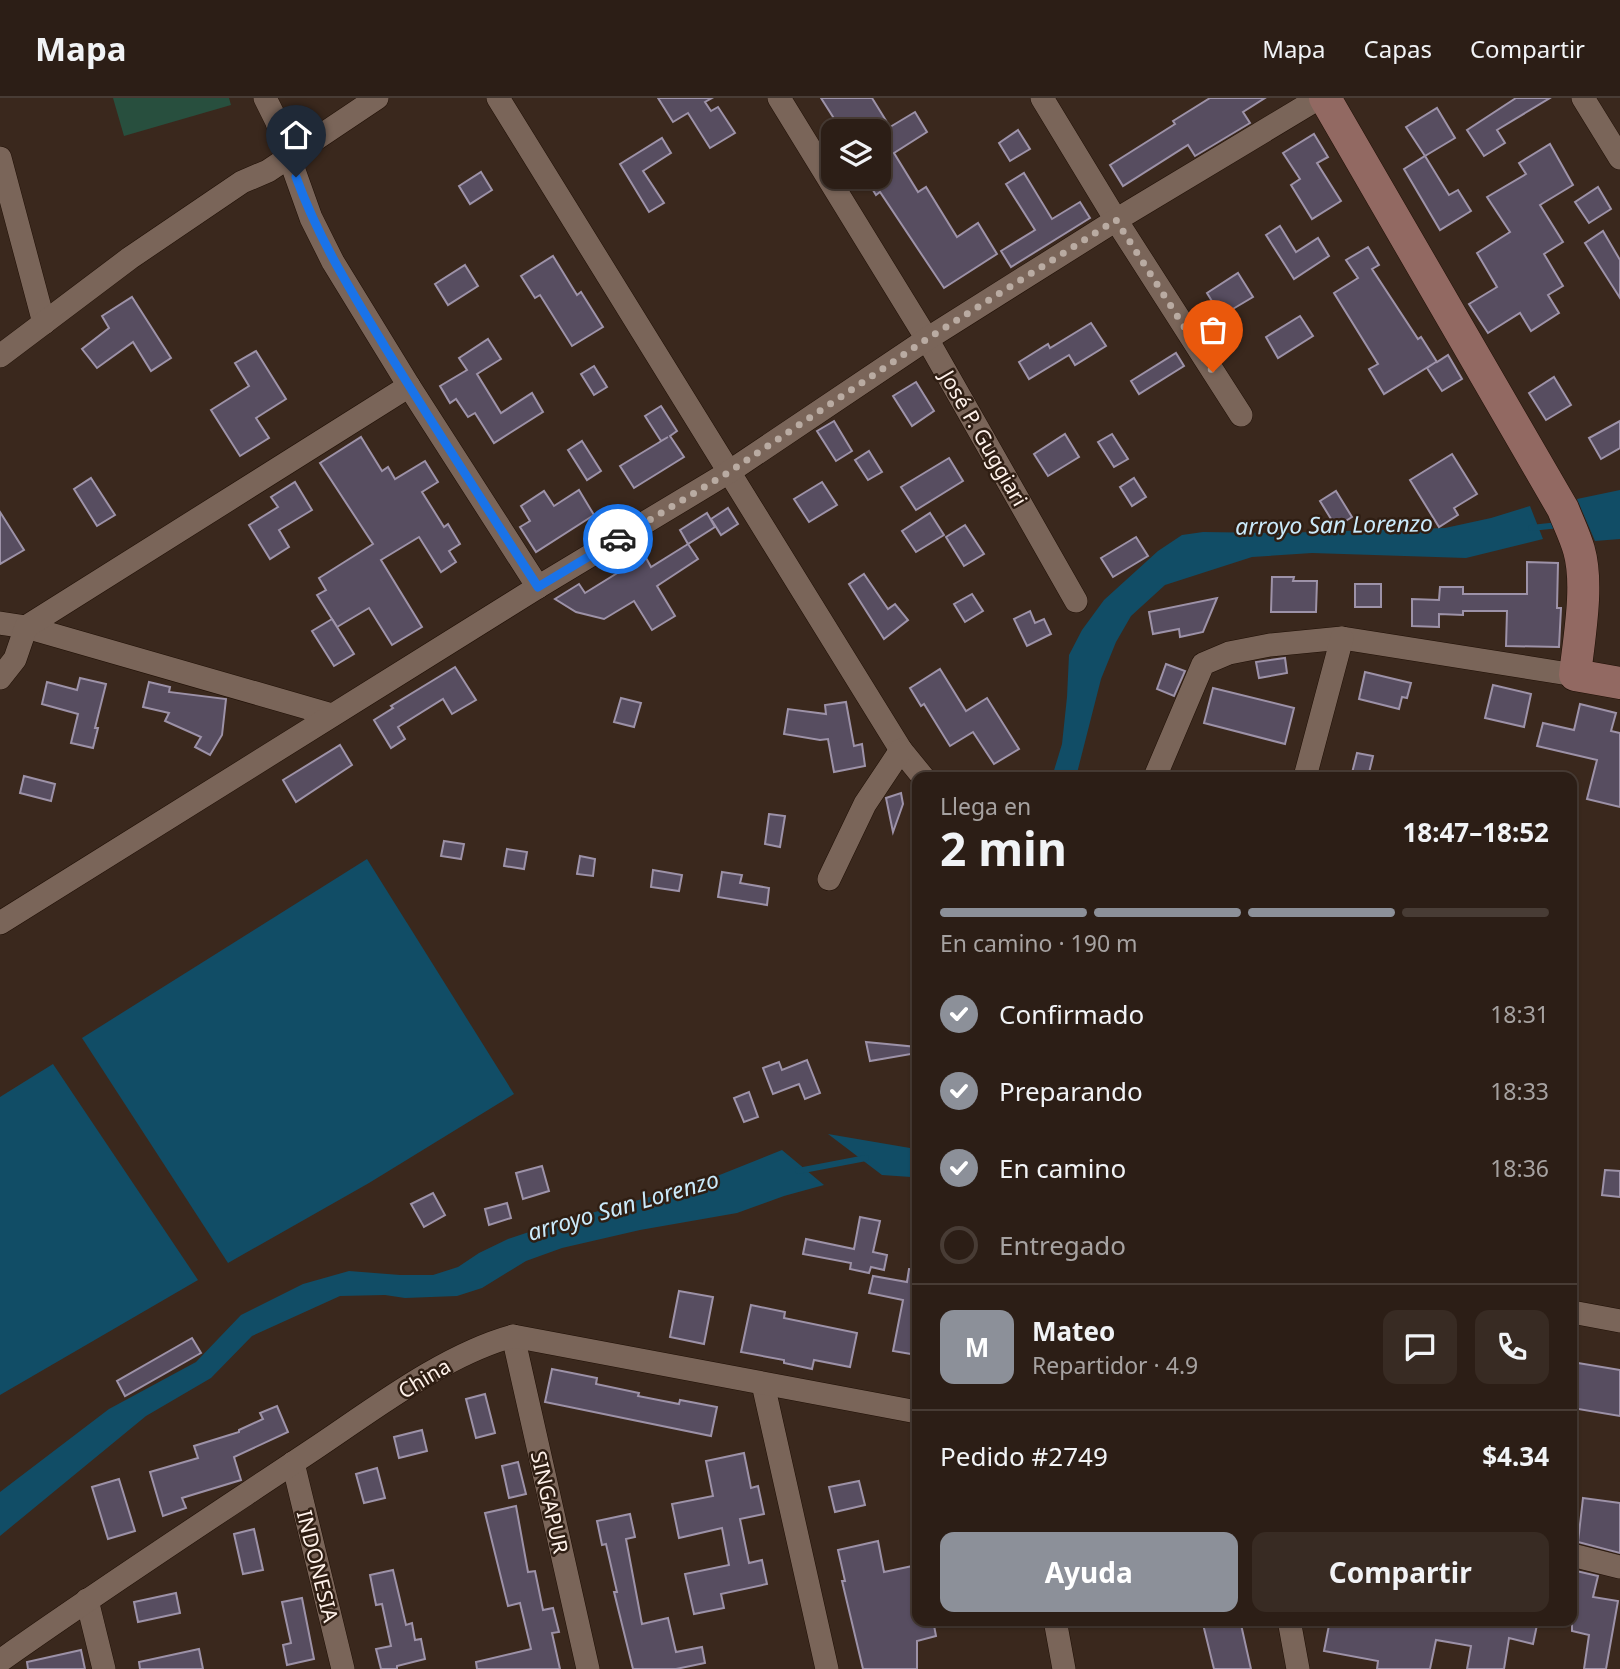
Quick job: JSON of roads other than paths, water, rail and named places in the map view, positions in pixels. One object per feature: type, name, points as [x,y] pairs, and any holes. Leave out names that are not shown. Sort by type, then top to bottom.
[{"type":"street","points":[[265,98],[311,218],[333,262],[538,587]]},
{"type":"street","points":[[0,356],[130,258],[242,182],[258,176],[377,98]]},
{"type":"street","points":[[498,98],[901,750],[919,772]]},
{"type":"street","name":"José P. Guggiari","points":[[779,98],[927,339],[1076,601]]},
{"type":"street","points":[[1042,98],[1116,220],[1241,415]]},
{"type":"street","points":[[0,923],[538,587],[729,472],[927,339],[1116,220],[1319,98]]},
{"type":"street","points":[[1325,98],[1563,509],[1580,551],[1582,618],[1574,675]]},
{"type":"street","points":[[1583,98],[1620,158]]},
{"type":"street","points":[[0,158],[44,323]]},
{"type":"street","points":[[0,678],[15,659],[26,627],[409,386]]},
{"type":"street","points":[[0,623],[26,627],[332,715]]},
{"type":"street","points":[[1306,772],[1342,638]]},
{"type":"street","points":[[1157,772],[1203,664],[1229,653],[1270,645],[1342,638],[1620,683]]},
{"type":"street","points":[[829,879],[865,804],[901,750]]},
{"type":"street","points":[[1577,1313],[1620,1321]]},
{"type":"street","name":"China","points":[[0,1661],[87,1600],[402,1391],[489,1342],[513,1336],[912,1411]]},
{"type":"street","name":"SINGAPUR","points":[[513,1336],[587,1669]]},
{"type":"street","points":[[763,1384],[827,1669]]},
{"type":"street","name":"INDONESIA","points":[[293,1463],[343,1669]]},
{"type":"street","points":[[1577,1556],[1620,1567]]},
{"type":"street","points":[[87,1600],[104,1669]]},
{"type":"street","points":[[1056,1626],[1064,1669]]},
{"type":"street","points":[[1290,1626],[1298,1669]]},
{"type":"water","points":[[1620,490],[1620,539],[1595,541],[1577,499]]},
{"type":"water","points":[[1530,506],[1543,539],[1466,558],[1312,553],[1252,557],[1165,585],[1131,616],[1116,642],[1101,679],[1077,772],[1054,772],[1062,744],[1069,655],[1082,630],[1104,600],[1158,551],[1182,535],[1203,532],[1279,533],[1445,528]]},
{"type":"water","points":[[367,859],[514,1094],[369,1183],[228,1263],[82,1038]]},
{"type":"water","points":[[53,1064],[198,1280],[0,1395],[0,1097]]},
{"type":"water","points":[[828,1134],[912,1147],[912,1177],[882,1175]]},
{"type":"water","points":[[782,1150],[824,1185],[737,1213],[640,1230],[562,1248],[526,1261],[482,1288],[457,1296],[340,1296],[252,1336],[211,1378],[146,1416],[0,1536],[0,1492],[109,1409],[196,1362],[241,1315],[303,1284],[349,1271],[433,1275],[458,1267],[508,1239],[562,1221],[697,1184]]},
{"type":"waterway","name":"arroyo San Lorenzo","points":[[1531,528],[1559,525]]},
{"type":"waterway","name":"arroyo San Lorenzo","points":[[798,1171],[866,1158]]}]
